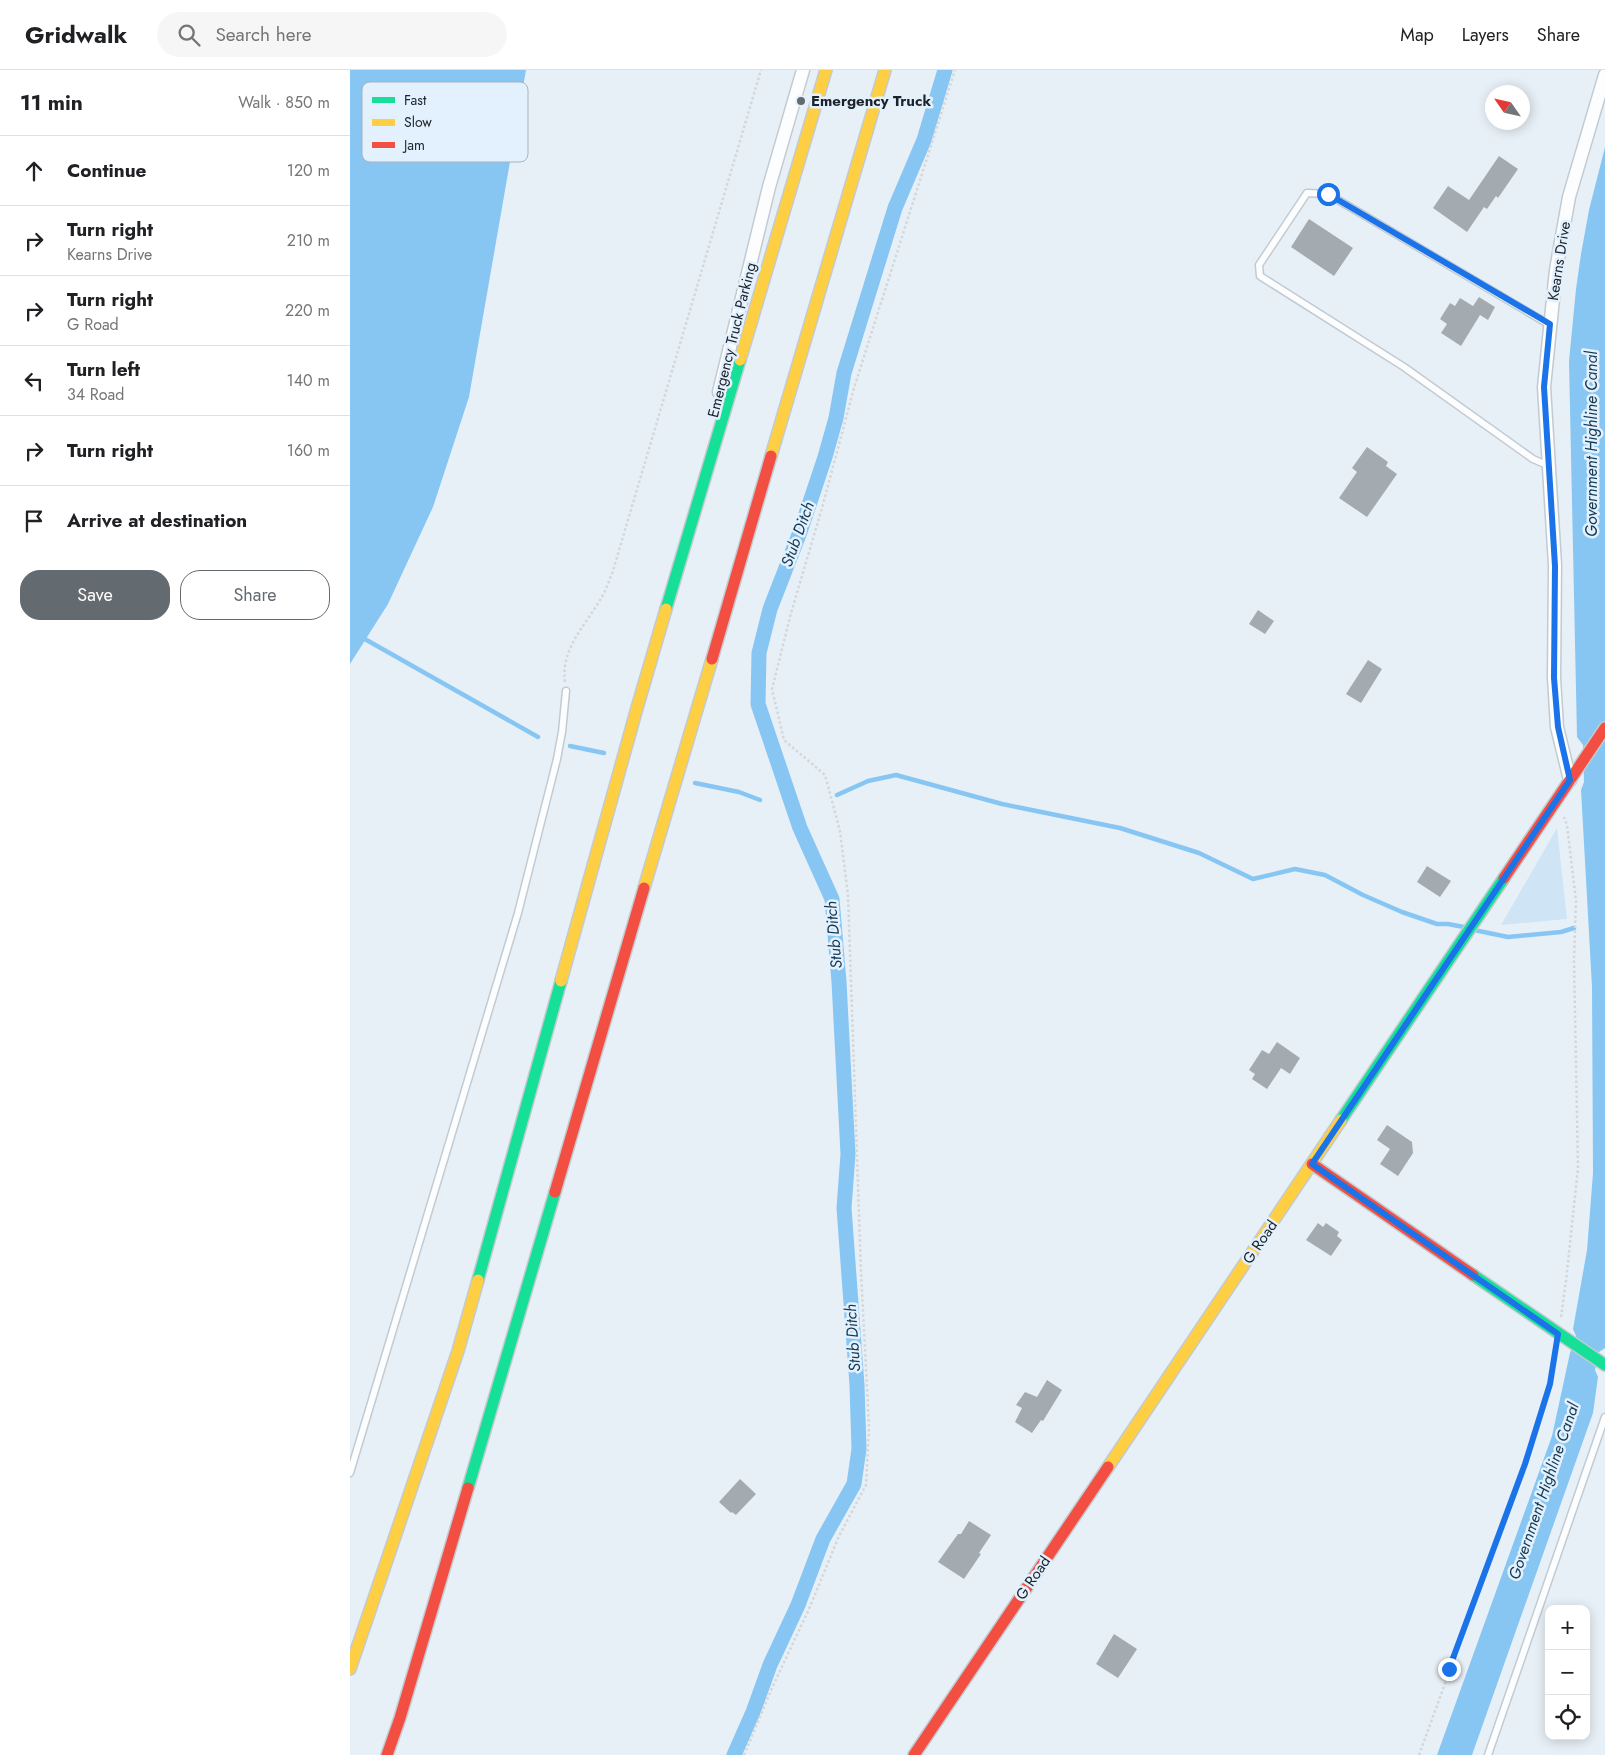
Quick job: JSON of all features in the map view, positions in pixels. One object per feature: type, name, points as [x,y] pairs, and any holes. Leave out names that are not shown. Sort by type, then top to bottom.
[{"type":"main road","points":[[350,1669],[458,1351],[634,717],[826,70]]},
{"type":"main road","points":[[387,1755],[400,1718],[885,70]]},
{"type":"main road","name":"G Road","points":[[914,1755],[1605,728]]},
{"type":"main road","points":[[1312,1164],[1601,1363]]},
{"type":"street","name":"Emergency Truck Parking","points":[[666,612],[769,187],[803,70]]},
{"type":"street","name":"Kearns Drive","points":[[1570,780],[1558,727],[1554,678],[1555,566],[1544,387],[1556,270],[1569,198],[1605,74]]},
{"type":"lane","points":[[1549,466],[1533,459],[1404,367],[1260,276],[1259,266],[1307,193],[1328,194],[1550,324]]},
{"type":"lane","points":[[350,1473],[518,913],[557,759],[566,691]]},
{"type":"lane","points":[[1488,1755],[1605,1417]]},
{"type":"path","points":[[566,691],[564,673],[568,653],[605,593],[612,574],[761,70]]},
{"type":"path","points":[[744,1755],[772,1688],[809,1609],[839,1536],[866,1485],[869,1427],[861,1272],[848,895],[840,831],[825,775],[784,740],[772,689],[791,613],[822,508],[854,388],[955,70]]},
{"type":"path","points":[[1419,1755],[1525,1464],[1550,1384],[1566,1281],[1578,1168],[1574,960],[1576,901],[1567,825],[1557,799]]},
{"type":"shaded area","points":[[1557,828],[1567,919],[1501,925]]},
{"type":"water","points":[[350,70],[526,70],[524,82],[362,82],[362,162],[510,162],[469,397],[433,507],[388,604],[350,664]]},
{"type":"water","name":"Government Highline Canal","points":[[1605,147],[1605,1348],[1599,1352],[1595,1370],[1598,1377],[1593,1413],[1472,1755],[1437,1755],[1552,1436],[1570,1353],[1576,1336],[1573,1329],[1587,1250],[1593,1173],[1592,987],[1581,790],[1584,782],[1583,745],[1577,737],[1569,361],[1581,254],[1589,210]]},
{"type":"building","points":[[1499,156],[1518,169],[1498,198],[1496,196],[1487,209],[1484,207],[1467,232],[1433,208],[1448,186],[1469,200]]},
{"type":"building","points":[[1309,219],[1353,248],[1334,276],[1291,247]]},
{"type":"building","points":[[1479,297],[1495,307],[1488,320],[1480,315],[1461,346],[1441,333],[1447,324],[1440,319],[1450,303],[1455,306],[1460,298],[1473,306]]},
{"type":"building","points":[[1367,447],[1388,462],[1386,466],[1397,474],[1367,517],[1339,498],[1357,472],[1352,468]]},
{"type":"building","points":[[1258,610],[1274,621],[1265,634],[1249,624]]},
{"type":"building","points":[[1368,660],[1382,669],[1361,703],[1346,694]]},
{"type":"building","points":[[1427,866],[1451,881],[1440,897],[1417,882]]},
{"type":"building","points":[[1277,1042],[1300,1058],[1290,1074],[1281,1068],[1267,1089],[1252,1079],[1255,1074],[1249,1070],[1262,1050],[1269,1054]]},
{"type":"building","points":[[1387,1125],[1412,1142],[1413,1153],[1398,1176],[1380,1164],[1390,1149],[1377,1140]]},
{"type":"building","points":[[1318,1223],[1323,1227],[1326,1223],[1339,1232],[1337,1236],[1342,1240],[1331,1256],[1306,1240]]},
{"type":"building","points":[[1047,1380],[1062,1390],[1043,1421],[1041,1420],[1032,1433],[1015,1422],[1022,1408],[1016,1405],[1025,1392],[1037,1397]]},
{"type":"building","points":[[740,1479],[756,1494],[736,1515],[719,1502]]},
{"type":"building","points":[[969,1521],[991,1535],[964,1579],[938,1562]]},
{"type":"building","points":[[1114,1634],[1137,1649],[1118,1678],[1096,1664]]},
{"type":"waterway","name":"Stub Ditch","points":[[734,1755],[753,1712],[770,1665],[798,1605],[823,1539],[854,1484],[859,1449],[857,1385],[844,1208],[848,1154],[839,982],[832,899],[800,828],[758,704],[759,653],[770,609],[800,532],[825,457],[836,418],[844,373],[895,208],[924,140],[945,70]]},
{"type":"waterway","points":[[350,644],[363,638],[538,737]]},
{"type":"waterway","points":[[570,746],[604,753]]},
{"type":"waterway","points":[[837,795],[868,781],[896,775],[1002,804],[1120,828],[1199,853],[1253,879],[1295,869],[1325,875],[1363,895],[1402,912],[1437,924],[1464,927]]},
{"type":"waterway","points":[[695,783],[739,792],[760,800]]},
{"type":"waterway","points":[[1474,930],[1508,937],[1561,932],[1574,928]]},
{"type":"traffic: fast","points":[[666,609],[740,360]]},
{"type":"traffic: fast","points":[[1341,1120],[1504,878]]},
{"type":"traffic: fast","points":[[478,1280],[561,981]]},
{"type":"traffic: fast","points":[[468,1488],[555,1192]]},
{"type":"traffic: fast","points":[[1473,1275],[1605,1365]]},
{"type":"traffic: slow","points":[[740,360],[826,70]]},
{"type":"traffic: slow","points":[[771,456],[885,70]]},
{"type":"traffic: slow","points":[[561,981],[666,609]]},
{"type":"traffic: slow","points":[[644,888],[712,659]]},
{"type":"traffic: slow","points":[[1108,1467],[1341,1120]]},
{"type":"traffic: slow","points":[[350,1669],[458,1351],[478,1280]]},
{"type":"traffic: jam","points":[[712,659],[771,456]]},
{"type":"traffic: jam","points":[[1504,878],[1605,728]]},
{"type":"traffic: jam","points":[[555,1192],[644,888]]},
{"type":"traffic: jam","points":[[1312,1164],[1473,1275]]},
{"type":"traffic: jam","points":[[914,1755],[1108,1467]]},
{"type":"traffic: jam","points":[[387,1755],[400,1718],[468,1488]]},
{"type":"place","name":"Emergency Truck","points":[[801,101]]},
{"type":"route","points":[[1328,194],[1550,324],[1544,387],[1555,566],[1554,678],[1558,727],[1570,780],[1312,1164],[1558,1334],[1550,1384],[1525,1464],[1449,1669]]}]
